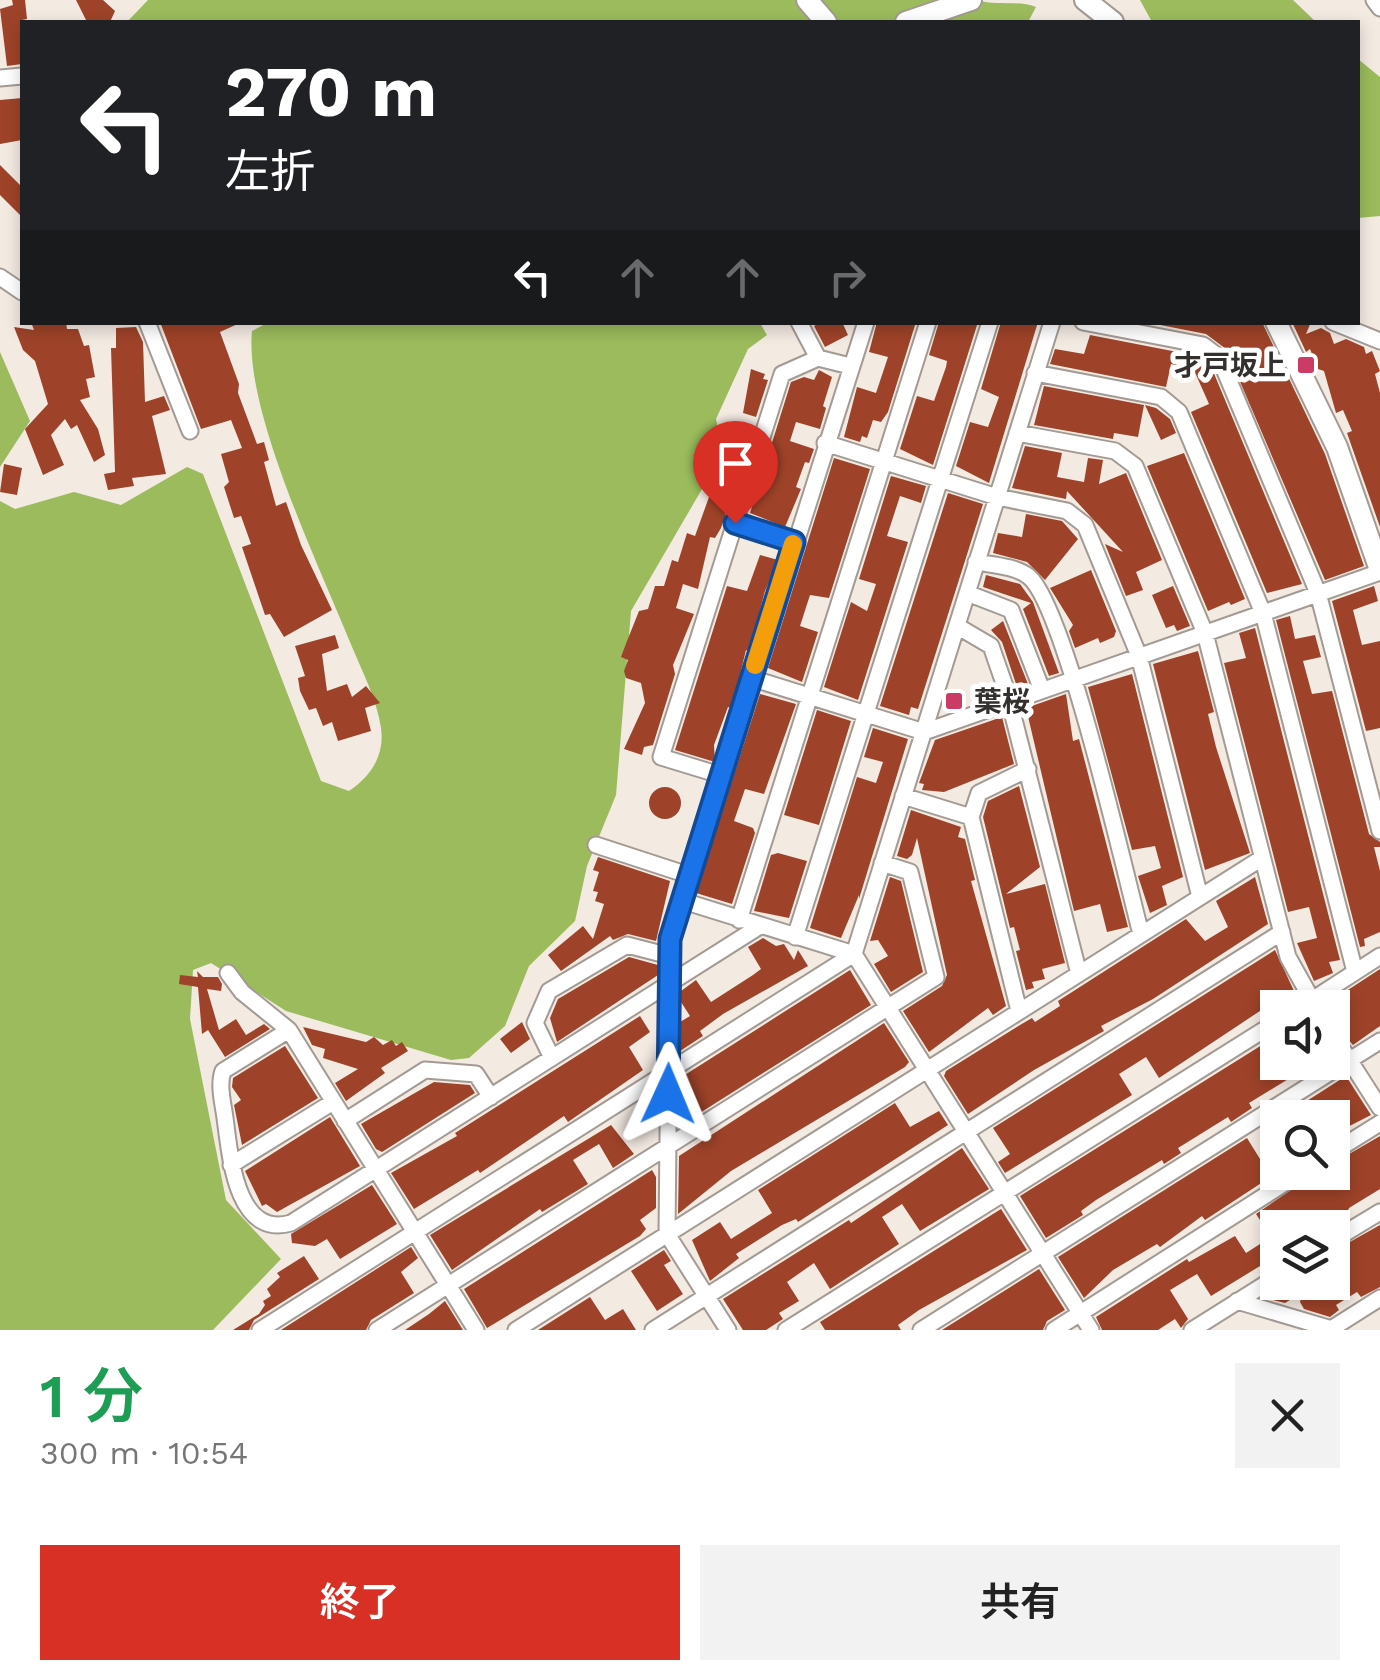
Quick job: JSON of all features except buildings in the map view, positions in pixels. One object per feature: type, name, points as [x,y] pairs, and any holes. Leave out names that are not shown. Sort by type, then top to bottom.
[{"type":"street","points":[[806,0],[824,20]]},
{"type":"street","points":[[912,20],[971,0]]},
{"type":"street","points":[[1085,0],[1110,20]]},
{"type":"street","points":[[1374,0],[1380,8]]},
{"type":"street","points":[[148,325],[190,432]]},
{"type":"street","points":[[801,325],[818,358]]},
{"type":"street","points":[[728,1330],[668,1234],[670,956],[680,900],[865,325]]},
{"type":"street","points":[[739,920],[927,325]]},
{"type":"street","points":[[795,937],[989,325]]},
{"type":"street","points":[[260,1330],[854,954],[1051,325]]},
{"type":"street","points":[[1099,325],[1203,345],[1219,357],[1318,593],[1380,830]]},
{"type":"street","points":[[751,678],[924,732],[1380,571],[1337,447],[1277,325]]},
{"type":"street","points":[[1340,325],[1380,341]]},
{"type":"street","points":[[720,776],[661,757],[782,374],[818,358],[850,366]]},
{"type":"street","points":[[1036,374],[1161,397],[1171,403],[1263,613],[1355,972]]},
{"type":"street","points":[[1017,433],[1127,456],[1205,633],[1282,932],[1303,990]]},
{"type":"street","points":[[826,443],[997,497],[1067,511],[1085,525],[1139,656],[1200,897]]},
{"type":"street","points":[[735,523],[794,542]]},
{"type":"street","points":[[976,562],[1030,576],[1075,678],[1141,934]]},
{"type":"street","points":[[967,593],[1011,610],[1042,690]]},
{"type":"street","points":[[957,626],[991,646],[1010,701],[1079,974]]},
{"type":"street","points":[[1019,1011],[971,817],[979,793],[1028,769]]},
{"type":"street","points":[[902,796],[971,817]]},
{"type":"street","points":[[596,845],[688,875]]},
{"type":"street","points":[[516,1330],[1262,858]]},
{"type":"street","points":[[377,1330],[936,977],[910,872],[882,863]]},
{"type":"street","points":[[680,900],[854,954],[1091,1330]]},
{"type":"street","points":[[289,1030],[220,1076],[231,1166],[246,1203],[258,1219],[278,1227],[376,1170],[760,926]]},
{"type":"street","points":[[654,1330],[1282,932]]},
{"type":"street","points":[[552,1058],[535,1023],[548,991],[627,945],[670,956]]},
{"type":"street","points":[[1330,990],[1380,956]]},
{"type":"street","points":[[228,973],[242,992],[289,1030],[476,1330]]},
{"type":"street","points":[[786,1330],[1260,1032]]},
{"type":"street","points":[[1380,1041],[1350,1060],[1380,1108]]},
{"type":"street","points":[[345,1120],[425,1070],[476,1074],[490,1097]]},
{"type":"street","points":[[921,1330],[1318,1080]]},
{"type":"street","points":[[231,1166],[333,1102]]},
{"type":"street","points":[[1350,1142],[1380,1123]]},
{"type":"street","points":[[1054,1330],[1274,1190]]},
{"type":"street","points":[[1350,1230],[1380,1212]]},
{"type":"street","points":[[1192,1330],[1260,1287]]},
{"type":"street","points":[[1237,1301],[1333,1330],[1380,1298]]},
{"type":"green space","points":[[148,0],[976,0],[1036,7],[1029,20],[129,20]]},
{"type":"green space","points":[[1140,0],[1293,0],[1314,20],[1151,20]]},
{"type":"green space","points":[[1360,61],[1380,77],[1380,216],[1360,218]]},
{"type":"green space","points":[[263,325],[761,325],[767,335],[748,349],[716,419],[723,453],[631,611],[616,795],[587,866],[575,921],[529,966],[505,1026],[469,1058],[451,1060],[286,1011],[211,963],[193,970],[190,1019],[226,1200],[281,1259],[213,1330],[0,1330],[0,501],[15,509],[74,492],[121,505],[187,467],[203,474],[321,781],[349,791],[369,772],[381,748],[381,728],[372,695],[271,444],[253,364],[252,331]]},
{"type":"green space","points":[[0,352],[30,421],[0,467]]},
{"type":"slow traffic","points":[[755,665],[793,544]]},
{"type":"place","name":"才戸坂上","points":[[1306,365]]},
{"type":"place","name":"葉桜","points":[[954,701]]},
{"type":"route","points":[[668,1094],[670,939],[794,542],[735,523]]}]
